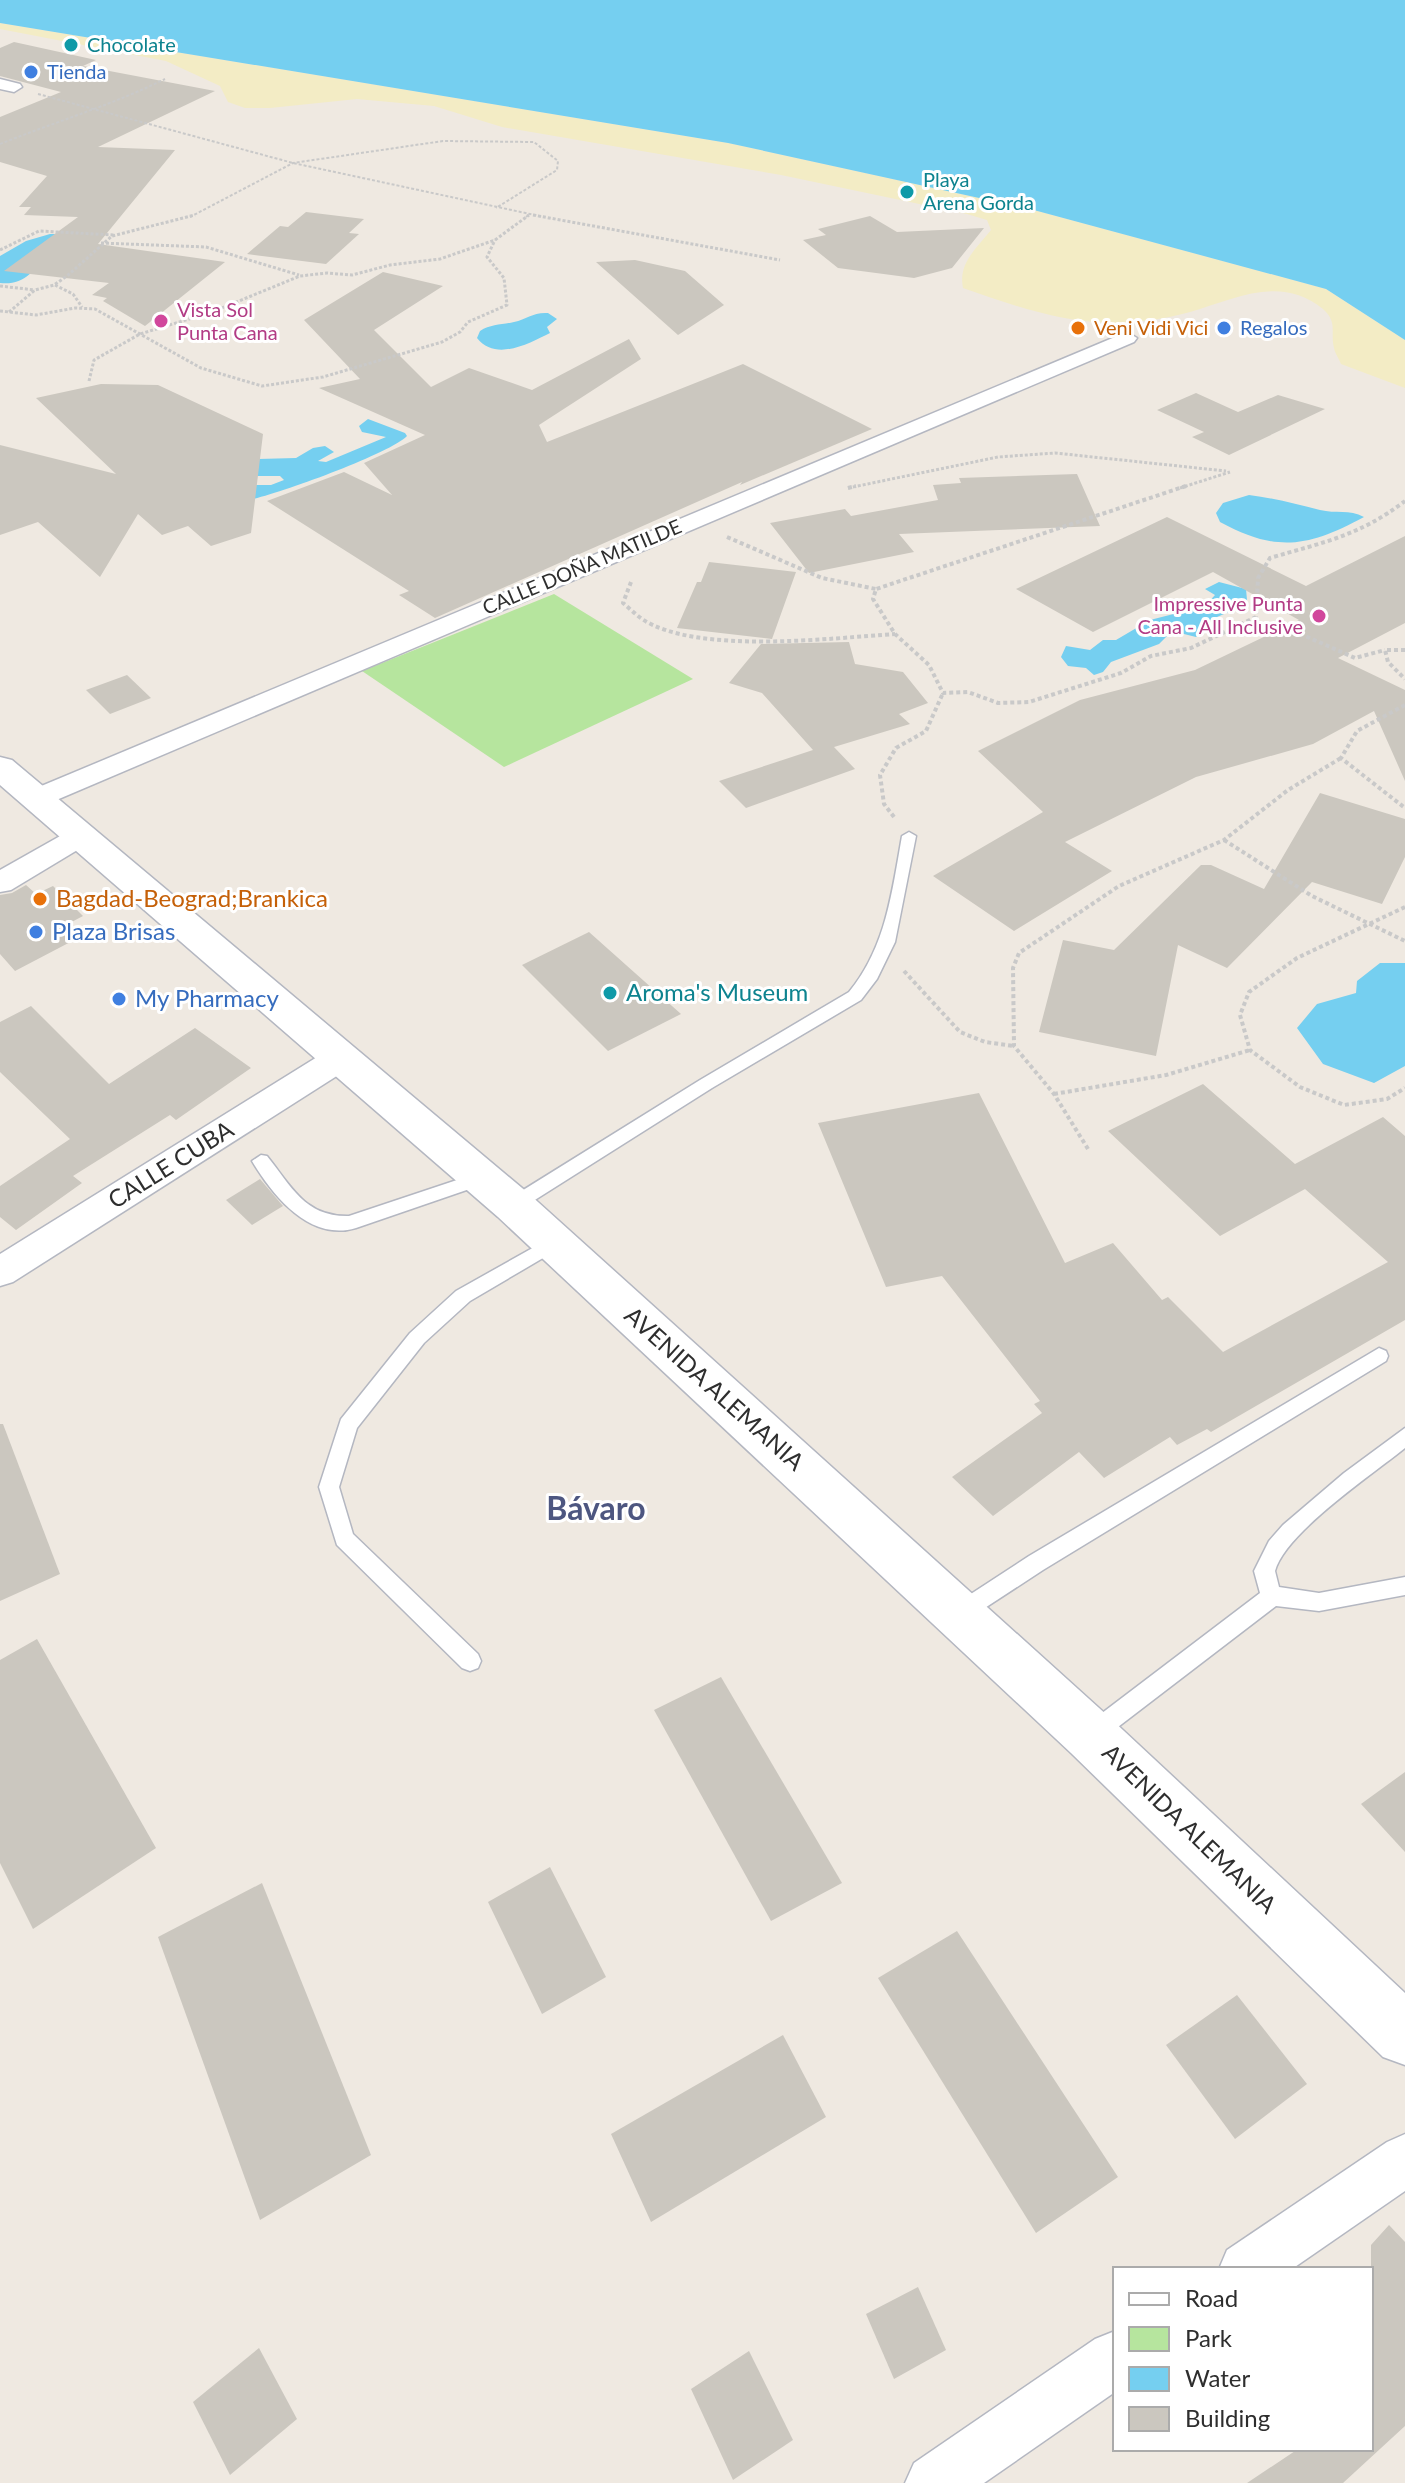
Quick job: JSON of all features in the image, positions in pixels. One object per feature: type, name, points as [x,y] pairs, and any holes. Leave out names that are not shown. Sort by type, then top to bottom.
[{"type":"street","name":"CALLE DOÑA MATILDE","points":[[37,798],[1127,338]]},
{"type":"street","name":"AVENIDA ALEMANIA","points":[[0,767],[497,1191],[959,1613],[1405,2035]]},
{"type":"street","points":[[0,883],[79,837]]},
{"type":"street","name":"CALLE CUBA","points":[[0,1272],[342,1057]]},
{"type":"street","points":[[1249,2267],[1405,2160]]},
{"type":"street","points":[[934,2483],[1113,2360]]},
{"type":"lane","points":[[261,1161],[309,1217],[327,1225],[350,1223],[497,1191],[706,1084],[855,996],[871,979],[888,946],[909,836]]},
{"type":"lane","points":[[470,1661],[344,1539],[329,1487],[348,1425],[417,1338],[463,1296],[554,1243]]},
{"type":"lane","points":[[959,1613],[1036,1563],[1379,1356]]},
{"type":"lane","points":[[1273,1596],[1265,1585],[1266,1563],[1277,1548],[1303,1519],[1405,1436]]},
{"type":"lane","points":[[1090,1735],[1273,1596],[1319,1602],[1405,1586]]},
{"type":"path","points":[[0,144],[89,108],[117,102],[165,79]]},
{"type":"path","points":[[7,86],[293,163],[496,208],[780,260]]},
{"type":"path","points":[[0,286],[35,290],[54,285],[101,243],[116,235],[193,216],[293,163],[443,141],[534,142],[558,161],[557,170],[549,178],[496,208]]},
{"type":"path","points":[[89,381],[94,360],[140,334],[234,304],[300,276],[327,273],[352,275],[390,265],[440,259],[495,240],[530,214]]},
{"type":"path","points":[[0,250],[39,231],[116,235]]},
{"type":"path","points":[[0,311],[47,314],[82,307],[95,309],[201,368],[262,386],[323,377],[442,342],[460,332],[468,322],[507,305],[507,285],[500,267],[487,257],[495,240]]},
{"type":"path","points":[[101,243],[206,247],[281,267],[300,276]]},
{"type":"path","points":[[54,285],[73,294],[82,307]]},
{"type":"path","points":[[9,312],[35,290]]},
{"type":"path","points":[[738,529],[725,536],[822,578],[876,589],[1230,472],[1055,453],[998,457],[842,490]]},
{"type":"path","points":[[943,693],[968,692],[998,703],[1029,702],[1121,673],[1151,656],[1191,648],[1256,617],[1258,578],[1270,558],[1352,534],[1376,523],[1405,501]]},
{"type":"path","points":[[641,577],[628,583],[623,603],[631,614],[672,632],[733,641],[895,634]]},
{"type":"path","points":[[876,589],[873,599],[895,634],[929,665],[943,693]]},
{"type":"path","points":[[1242,625],[1278,624],[1355,658],[1385,650],[1405,650]]},
{"type":"path","points":[[1385,650],[1388,662],[1405,679]]},
{"type":"path","points":[[909,836],[884,804],[880,775],[896,748],[926,731],[943,693]]},
{"type":"path","points":[[1088,1149],[1054,1094],[1014,1046],[1013,968],[1019,953],[1119,886],[1224,840],[1288,790],[1341,758],[1357,731],[1405,705]]},
{"type":"path","points":[[1341,758],[1405,808]]},
{"type":"path","points":[[1224,840],[1366,926],[1405,941]]},
{"type":"path","points":[[1405,907],[1297,958],[1249,992],[1240,1015],[1250,1050],[1300,1087],[1344,1105],[1387,1099],[1405,1088]]},
{"type":"path","points":[[881,961],[902,968],[960,1032],[985,1042],[1014,1046]]},
{"type":"path","points":[[1054,1094],[1076,1087],[1119,1084],[1169,1074],[1250,1050]]},
{"type":"green space","points":[[554,594],[693,679],[504,767],[362,671]]},
{"type":"sand","name":"Playa Arena Gorda","points":[[0,23],[728,143],[1030,209],[1326,289],[1405,340],[1405,388],[1341,364],[1328,314],[1307,299],[1291,293],[1257,292],[1161,319],[1141,321],[1092,322],[1054,316],[963,288],[966,264],[991,230],[987,220],[967,214],[781,175],[502,127],[434,106],[357,99],[245,108],[228,102],[220,86],[166,61],[0,29]]},
{"type":"water","points":[[0,0],[1405,0],[1405,340],[1326,289],[1030,209],[728,143],[0,23]]},
{"type":"water","points":[[59,234],[29,275],[11,283],[0,283],[0,256],[26,241]]},
{"type":"water","points":[[548,313],[557,319],[547,327],[550,333],[523,345],[494,349],[477,338],[480,331],[488,327]]},
{"type":"water","points":[[368,419],[407,436],[357,463],[249,500],[256,485],[271,485],[284,480],[280,476],[253,476],[258,459],[296,458],[313,448],[325,446],[334,452],[318,461],[326,462],[386,437],[362,432],[359,426]]},
{"type":"water","points":[[1249,495],[1364,517],[1309,540],[1276,542],[1259,539],[1220,522],[1216,513],[1223,503]]},
{"type":"water","points":[[1219,582],[1246,589],[1245,605],[1210,620],[1207,628],[1196,637],[1172,631],[1159,644],[1111,662],[1103,672],[1094,675],[1086,668],[1068,666],[1061,657],[1066,646],[1090,650],[1103,640],[1116,640],[1150,620],[1205,606],[1215,595],[1205,589]]},
{"type":"water","points":[[1380,963],[1405,963],[1405,1066],[1374,1083],[1323,1064],[1297,1028],[1317,1004],[1356,993],[1357,981]]},
{"type":"building","points":[[14,42],[96,60],[83,66],[215,91],[98,147],[175,150],[98,244],[225,262],[145,326],[103,301],[107,298],[92,295],[109,283],[4,271],[78,217],[24,215],[31,207],[19,207],[47,176],[0,162],[0,117],[61,92],[0,76],[0,48]]},
{"type":"building","points":[[306,212],[364,219],[349,233],[359,234],[326,264],[247,254],[280,226],[288,227]]},
{"type":"building","points":[[870,216],[897,232],[984,228],[952,268],[914,278],[838,268],[803,240],[826,235],[818,229]]},
{"type":"building","points":[[635,260],[685,271],[724,305],[678,335],[596,262]]},
{"type":"building","points":[[383,272],[443,286],[374,330],[431,387],[469,368],[532,390],[629,339],[641,359],[539,425],[547,442],[743,364],[872,429],[740,485],[742,482],[435,618],[399,595],[409,591],[267,501],[344,472],[392,495],[364,463],[425,435],[319,388],[360,379],[304,320]]},
{"type":"building","points":[[101,384],[158,385],[263,434],[251,533],[211,546],[188,526],[162,535],[138,514],[100,577],[38,522],[0,535],[0,445],[116,474],[36,398]]},
{"type":"building","points":[[1196,393],[1238,412],[1278,395],[1325,409],[1229,455],[1192,437],[1204,432],[1157,410]]},
{"type":"building","points":[[1077,474],[1100,526],[899,534],[914,552],[809,573],[770,523],[845,509],[851,516],[938,500],[933,485],[961,483],[959,478]]},
{"type":"building","points":[[1167,517],[1306,586],[1405,536],[1405,623],[1338,658],[1405,690],[1405,781],[1374,711],[1313,744],[1196,777],[1065,842],[1112,871],[1014,931],[933,876],[1043,812],[978,751],[1080,700],[1195,670],[1299,620],[1213,572],[1093,632],[1016,589]]},
{"type":"building","points":[[709,562],[796,572],[772,639],[677,628]]},
{"type":"building","points":[[849,642],[855,664],[903,672],[928,703],[899,714],[910,724],[834,747],[855,769],[746,808],[719,781],[813,750],[762,693],[729,683],[761,644]]},
{"type":"building","points":[[127,675],[151,698],[110,714],[86,690]]},
{"type":"building","points":[[1320,793],[1405,819],[1405,857],[1382,904],[1312,882],[1227,968],[1178,945],[1156,1056],[1039,1032],[1063,940],[1114,950],[1201,865],[1211,865],[1264,889]]},
{"type":"building","name":"Plaza Brisas","points":[[26,885],[36,894],[53,886],[83,916],[64,926],[78,938],[15,971],[0,954],[0,895],[12,893]]},
{"type":"building","points":[[589,932],[681,1014],[608,1051],[522,965]]},
{"type":"building","points":[[31,1006],[109,1084],[195,1028],[251,1068],[176,1120],[170,1115],[73,1176],[82,1183],[16,1230],[0,1217],[0,1186],[70,1139],[0,1072],[0,1022]]},
{"type":"building","points":[[1203,1084],[1295,1164],[1383,1117],[1405,1136],[1405,1320],[1211,1432],[1207,1429],[1177,1445],[1170,1437],[1104,1478],[1079,1452],[993,1516],[952,1477],[1042,1413],[1034,1404],[1040,1401],[942,1276],[886,1287],[818,1123],[979,1093],[1065,1263],[1113,1243],[1162,1300],[1168,1297],[1223,1352],[1388,1262],[1305,1189],[1220,1236],[1108,1131]]},
{"type":"building","points":[[260,1179],[283,1206],[252,1225],[226,1200]]},
{"type":"building","points":[[0,1424],[3,1424],[60,1574],[0,1601]]},
{"type":"building","points":[[37,1639],[156,1848],[33,1929],[0,1863],[0,1660]]},
{"type":"building","points":[[721,1677],[842,1883],[771,1921],[654,1710]]},
{"type":"building","points":[[1405,1772],[1405,1852],[1361,1804]]},
{"type":"building","points":[[550,1867],[606,1977],[542,2014],[488,1902]]},
{"type":"building","points":[[262,1883],[371,2155],[260,2220],[158,1937]]},
{"type":"building","points":[[957,1931],[1118,2177],[1036,2233],[878,1978]]},
{"type":"building","points":[[1237,1995],[1307,2084],[1235,2139],[1166,2045]]},
{"type":"building","points":[[783,2035],[826,2117],[651,2222],[611,2134]]},
{"type":"building","points":[[1389,2225],[1405,2242],[1405,2426],[1343,2483],[1247,2483],[1295,2451],[1373,2451],[1371,2245]]},
{"type":"building","points":[[918,2287],[946,2350],[894,2379],[866,2314]]},
{"type":"building","points":[[259,2348],[297,2419],[230,2475],[193,2402]]},
{"type":"building","points":[[749,2351],[793,2440],[733,2480],[691,2389]]},
{"type":"place","name":"Chocolate","points":[[71,45]]},
{"type":"place","name":"Tienda","points":[[31,72]]},
{"type":"place","name":"Playa Arena Gorda","points":[[907,192]]},
{"type":"place","name":"Vista Sol Punta Cana","points":[[161,321]]},
{"type":"place","name":"Veni Vidi Vici","points":[[1078,328]]},
{"type":"place","name":"Regalos","points":[[1224,328]]},
{"type":"place","name":"Impressive Punta Cana - All Inclusive","points":[[1319,616]]},
{"type":"place","name":"Bagdad-Beograd;Brankica","points":[[40,899]]},
{"type":"place","name":"Plaza Brisas","points":[[36,932]]},
{"type":"place","name":"Aroma's Museum","points":[[610,993]]},
{"type":"place","name":"My Pharmacy","points":[[119,999]]},
{"type":"district","name":"Bávaro","points":[[596,1509]]}]
